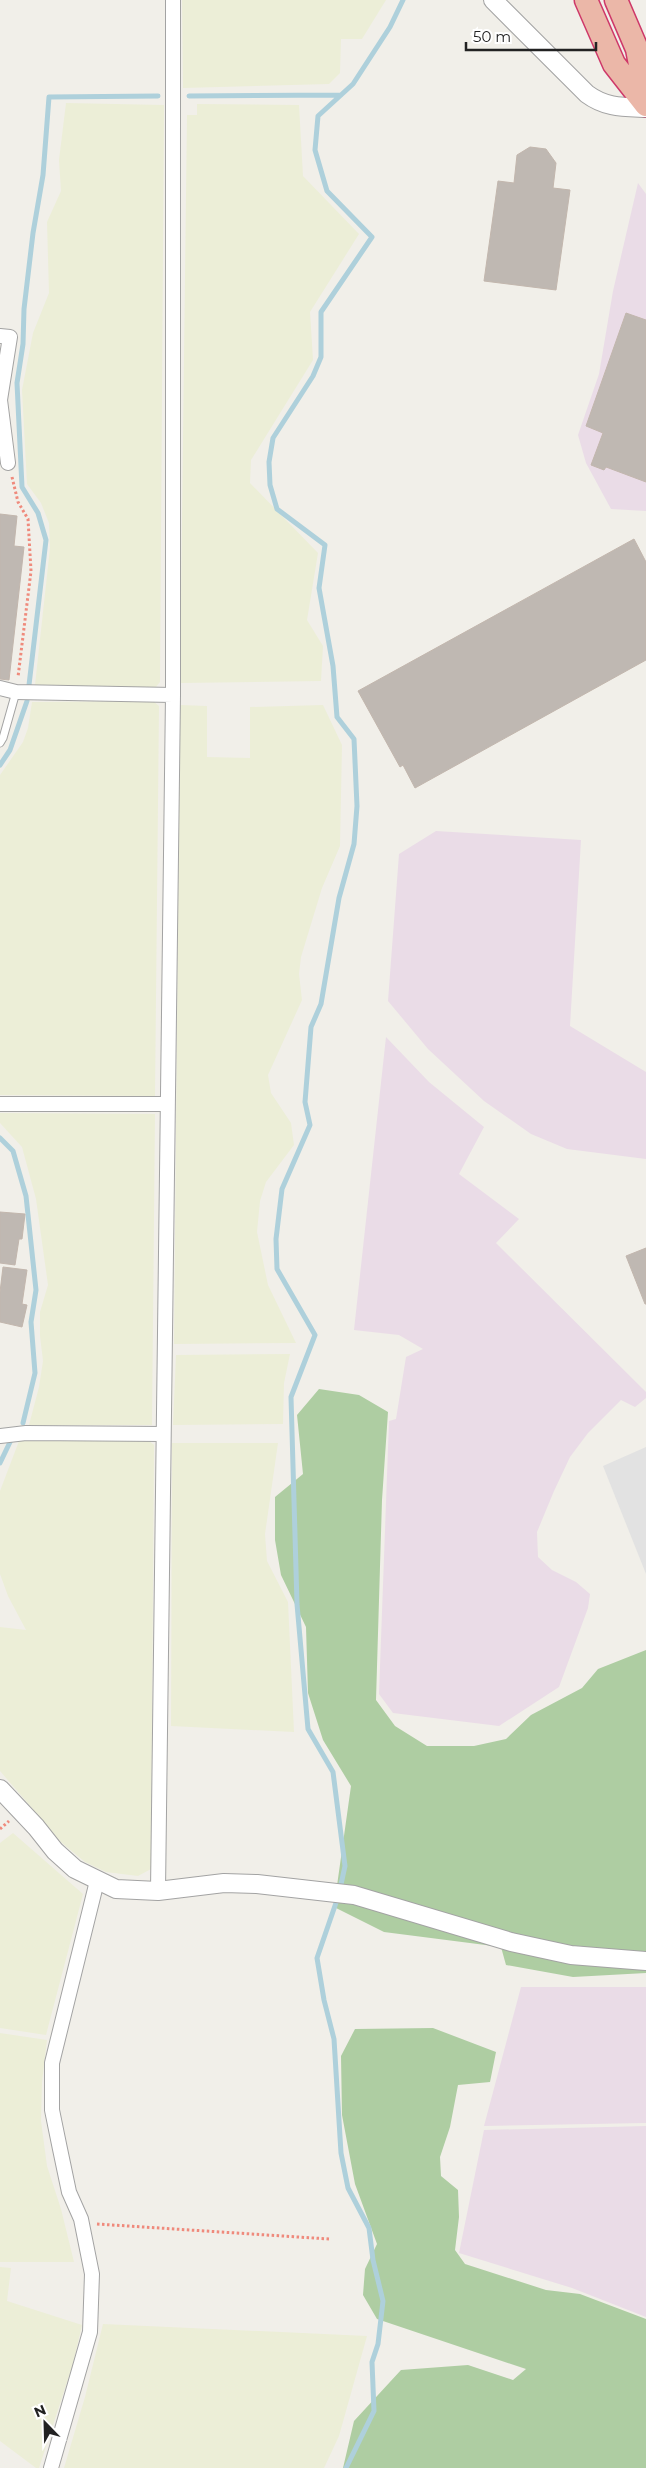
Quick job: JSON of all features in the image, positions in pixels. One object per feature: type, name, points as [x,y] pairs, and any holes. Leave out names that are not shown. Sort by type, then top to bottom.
[{"type":"highway","points":[[586,0],[614,64],[646,106]]},
{"type":"highway","points":[[616,0],[637,49],[646,96]]},
{"type":"street","points":[[158,1891],[173,695],[173,0]]},
{"type":"street","points":[[493,0],[598,103],[612,107],[646,106]]},
{"type":"street","points":[[0,336],[10,336],[0,400],[8,463]]},
{"type":"street","points":[[0,688],[16,692],[173,695]]},
{"type":"street","points":[[0,1104],[167,1104]]},
{"type":"street","points":[[0,1436],[26,1433],[163,1434]]},
{"type":"street","points":[[0,1790],[36,1827],[55,1851],[75,1869],[116,1889],[158,1891],[224,1883],[258,1884],[354,1895],[511,1942],[572,1955],[646,1961]]},
{"type":"street","points":[[50,2468],[90,2332],[92,2274],[82,2224],[69,2192],[52,2110],[52,2063],[97,1881]]},
{"type":"lane","points":[[0,743],[16,692]]},
{"type":"path","points":[[8,463],[18,502],[28,519],[31,571],[16,692]]},
{"type":"path","points":[[82,2224],[330,2239]]},
{"type":"shaded area","points":[[638,183],[646,194],[646,511],[611,509],[586,463],[578,435],[599,374],[613,291]]},
{"type":"shaded area","points":[[436,831],[581,840],[570,1026],[646,1072],[646,1159],[567,1149],[531,1134],[484,1101],[428,1049],[388,1001],[399,854]]},
{"type":"shaded area","points":[[386,1037],[429,1082],[484,1127],[459,1174],[519,1219],[496,1243],[646,1392],[646,1398],[635,1407],[621,1400],[588,1433],[570,1457],[554,1491],[537,1532],[538,1557],[552,1570],[576,1582],[590,1594],[588,1608],[559,1687],[499,1726],[393,1713],[379,1694],[389,1421],[396,1419],[406,1357],[423,1349],[399,1335],[354,1330]]},
{"type":"shaded area","points":[[646,1447],[646,1574],[603,1466]]},
{"type":"shaded area","points":[[521,1987],[646,1987],[646,2123],[484,2126]]},
{"type":"shaded area","points":[[646,2126],[646,2317],[572,2288],[459,2253],[484,2130]]},
{"type":"green space","points":[[182,0],[386,0],[362,39],[341,39],[340,73],[329,84],[183,88]]},
{"type":"green space","points":[[66,103],[164,105],[160,682],[155,688],[35,685],[50,548],[49,523],[41,503],[27,484],[22,390],[33,333],[49,293],[47,222],[61,191],[59,160]]},
{"type":"green space","points":[[197,104],[299,105],[303,176],[359,234],[310,312],[313,360],[251,460],[250,483],[318,553],[307,620],[323,646],[321,681],[180,683],[187,115],[197,115]]},
{"type":"green space","points":[[153,701],[159,706],[155,1096],[0,1095],[0,775],[23,742],[28,728],[32,702]]},
{"type":"green space","points":[[180,705],[207,706],[207,757],[250,758],[250,707],[323,705],[342,745],[340,846],[322,888],[301,957],[299,974],[302,1000],[268,1075],[271,1093],[291,1123],[294,1145],[266,1182],[260,1201],[257,1232],[268,1285],[296,1343],[174,1344]]},
{"type":"green space","points":[[0,1113],[155,1114],[152,1425],[29,1425],[39,1387],[43,1361],[40,1312],[48,1285],[36,1199],[22,1147],[0,1123]]},
{"type":"green space","points":[[290,1354],[284,1383],[283,1424],[173,1425],[176,1355]]},
{"type":"green space","points":[[319,1389],[359,1395],[388,1412],[382,1500],[376,1700],[395,1726],[427,1746],[474,1746],[506,1739],[531,1715],[582,1688],[598,1669],[646,1650],[646,1973],[573,1977],[506,1965],[501,1947],[384,1932],[334,1907],[351,1786],[323,1740],[308,1693],[306,1627],[281,1575],[275,1540],[275,1497],[303,1474],[297,1415]]},
{"type":"green space","points":[[19,1441],[149,1441],[154,1445],[151,1869],[138,1876],[106,1872],[85,1862],[62,1843],[0,1771],[0,1627],[26,1630],[8,1596],[0,1574],[0,1491]]},
{"type":"green space","points":[[172,1443],[278,1443],[265,1534],[267,1561],[288,1602],[294,1732],[171,1726]]},
{"type":"green space","points":[[13,1833],[83,1894],[46,2035],[0,2028],[0,1843]]},
{"type":"green space","points":[[433,2028],[496,2052],[490,2082],[458,2085],[450,2127],[440,2157],[441,2176],[458,2190],[459,2217],[455,2250],[465,2264],[546,2290],[580,2294],[646,2319],[646,2468],[343,2468],[354,2421],[401,2370],[468,2365],[513,2380],[526,2369],[377,2319],[363,2295],[365,2269],[377,2244],[355,2184],[342,2115],[341,2056],[355,2029]]},
{"type":"green space","points":[[0,2033],[47,2040],[42,2082],[41,2121],[47,2166],[61,2209],[74,2262],[0,2262]]},
{"type":"green space","points":[[0,2267],[11,2268],[7,2301],[82,2325],[73,2364],[39,2468],[36,2468],[0,2441]]},
{"type":"green space","points":[[103,2324],[367,2336],[339,2436],[324,2468],[64,2468],[85,2397]]},
{"type":"building","points":[[530,147],[546,149],[556,163],[553,188],[570,190],[556,290],[484,281],[498,181],[514,183],[517,155]]},
{"type":"building","points":[[626,313],[646,320],[646,482],[606,467],[604,470],[591,465],[603,433],[586,426]]},
{"type":"building","points":[[0,514],[17,516],[14,546],[24,547],[9,680],[0,679]]},
{"type":"building","points":[[634,539],[646,562],[646,660],[415,788],[403,765],[400,767],[358,691]]},
{"type":"building","points":[[0,1212],[25,1214],[22,1239],[19,1239],[15,1265],[0,1263]]},
{"type":"building","points":[[646,1248],[646,1304],[645,1304],[626,1256]]},
{"type":"building","points":[[3,1267],[27,1270],[22,1304],[27,1305],[22,1327],[0,1322],[0,1292]]},
{"type":"waterway","points":[[340,1889],[345,1866],[333,1772],[308,1729],[297,1604],[291,1397],[315,1335],[277,1269],[276,1239],[282,1189],[310,1125],[305,1102],[311,1027],[321,1004],[339,898],[354,844],[357,806],[354,739],[337,717],[333,666],[319,588],[325,545],[277,509],[270,485],[269,462],[273,438],[313,376],[321,357],[321,312],[372,237],[327,191],[315,150],[318,116],[353,84],[390,27],[403,0]]},
{"type":"waterway","points":[[189,96],[341,95]]},
{"type":"waterway","points":[[29,685],[46,540],[38,513],[22,487],[17,383],[23,344],[24,309],[33,233],[43,175],[49,97],[158,96]]},
{"type":"waterway","points":[[0,765],[10,750],[27,701]]},
{"type":"waterway","points":[[0,1138],[13,1151],[26,1196],[36,1290],[31,1322],[35,1373],[23,1423]]},
{"type":"waterway","points":[[0,1463],[11,1440]]},
{"type":"waterway","points":[[338,1897],[317,1958],[324,2000],[334,2039],[341,2153],[348,2188],[369,2228],[373,2260],[383,2301],[378,2344],[372,2362],[374,2411],[346,2468]]}]
